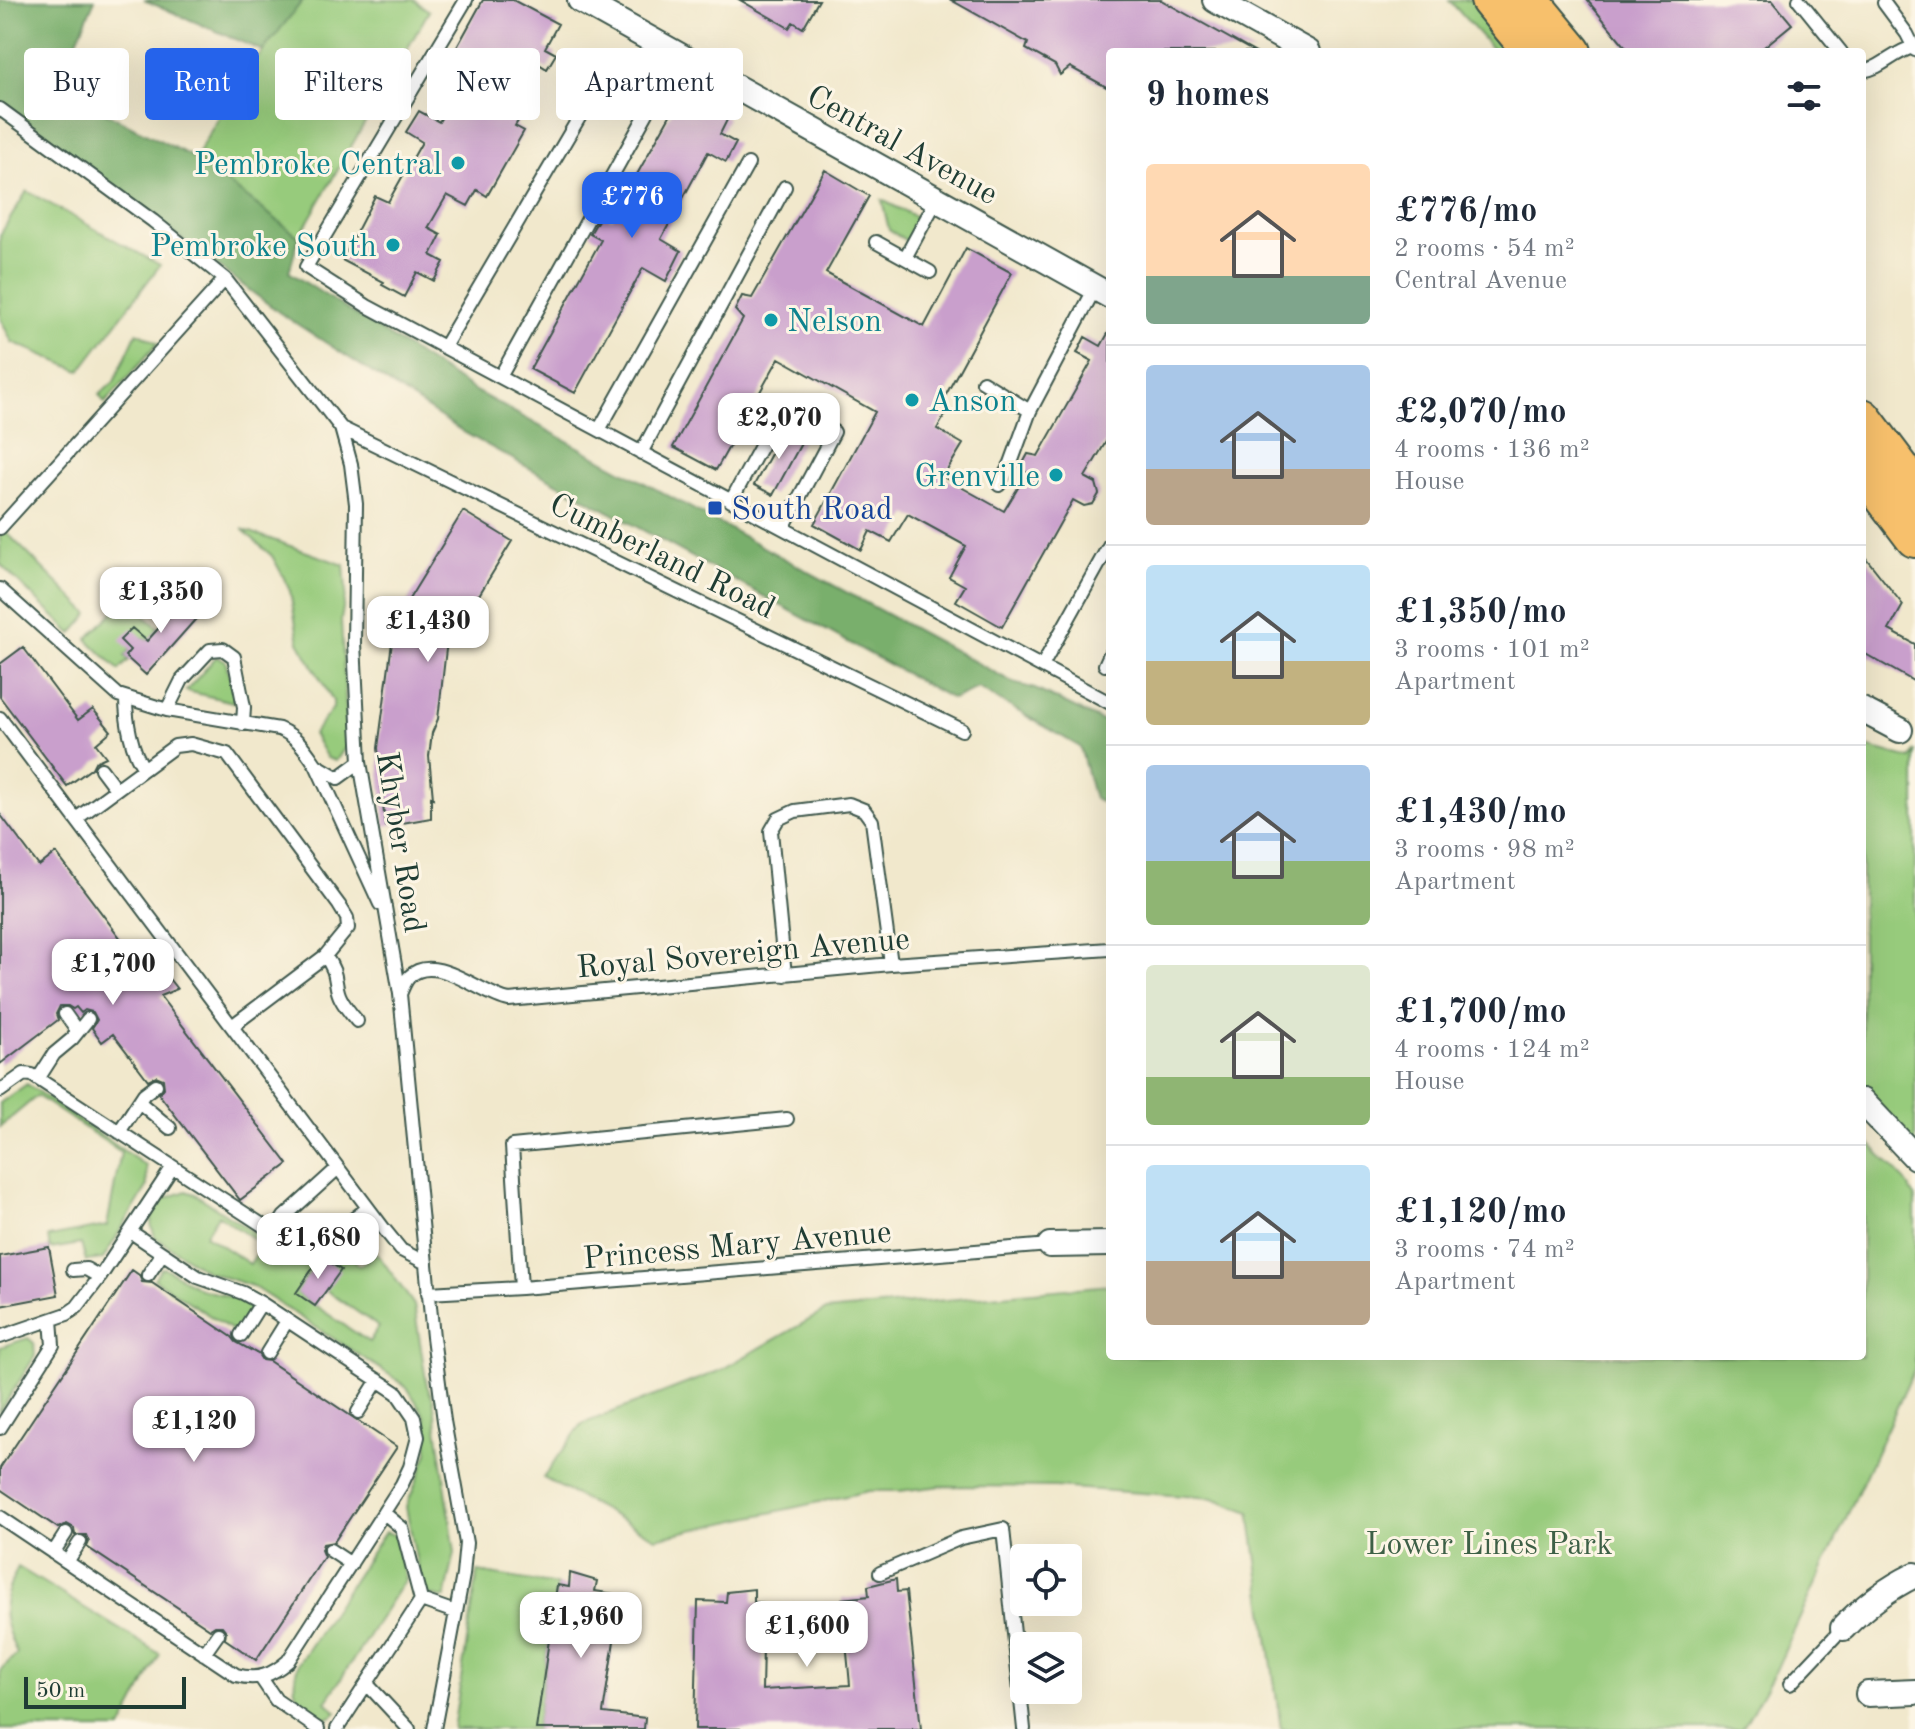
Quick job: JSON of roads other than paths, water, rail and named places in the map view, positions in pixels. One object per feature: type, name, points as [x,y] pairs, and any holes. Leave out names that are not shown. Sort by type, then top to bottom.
[{"type":"main road","points":[[1490,0],[1530,48]]},
{"type":"main road","points":[[1529,0],[1569,48]]},
{"type":"main road","points":[[1866,423],[1915,488]]},
{"type":"main road","points":[[1866,473],[1915,538]]},
{"type":"street","name":"Central Avenue","points":[[580,0],[1102,292]]},
{"type":"street","points":[[1219,1],[1301,48]]},
{"type":"street","points":[[1866,712],[1900,730]]},
{"type":"street","points":[[1866,1105],[1915,1157]]},
{"type":"street","points":[[1050,1245],[1106,1244]]},
{"type":"street","points":[[1843,1628],[1885,1589],[1915,1575]]},
{"type":"street","points":[[1868,1694],[1915,1692]]},
{"type":"lane","points":[[466,0],[306,267],[367,306],[1106,701]]},
{"type":"lane","points":[[1799,0],[1838,48]]},
{"type":"lane","points":[[1866,71],[1873,70],[1898,52],[1914,48],[1884,3]]},
{"type":"lane","name":"Khyber Road","points":[[0,109],[153,221],[225,279],[341,428],[351,464],[356,504],[354,643],[360,762],[400,994],[433,1337],[444,1421],[466,1543],[463,1575],[434,1729]]},
{"type":"lane","points":[[444,347],[578,120]]},
{"type":"lane","points":[[500,377],[643,120]]},
{"type":"lane","points":[[599,430],[748,164]]},
{"type":"lane","points":[[641,453],[785,187]]},
{"type":"lane","points":[[905,258],[937,199]]},
{"type":"lane","points":[[876,242],[930,272]]},
{"type":"lane","points":[[0,528],[225,279]]},
{"type":"lane","points":[[999,485],[1011,463],[1030,411],[1102,292]]},
{"type":"lane","points":[[983,382],[1030,411]]},
{"type":"lane","points":[[731,501],[783,406],[834,432],[783,528]]},
{"type":"lane","name":"Cumberland Road","points":[[341,428],[962,730]]},
{"type":"lane","points":[[1042,666],[1106,556]]},
{"type":"lane","points":[[0,589],[112,691],[126,699],[167,710],[279,729],[292,735],[316,765],[388,922]]},
{"type":"lane","points":[[167,710],[182,680],[210,650],[223,649],[234,657],[244,707],[243,724]]},
{"type":"lane","points":[[126,699],[126,715],[139,761],[144,768]]},
{"type":"lane","points":[[0,718],[368,1208],[401,1250],[426,1263]]},
{"type":"lane","points":[[76,819],[180,744],[227,754],[347,918],[348,928],[325,956],[232,1026]]},
{"type":"lane","points":[[316,765],[338,778],[360,762]]},
{"type":"lane","points":[[101,769],[116,789]]},
{"type":"lane","points":[[785,975],[771,831],[778,819],[795,811],[849,804],[864,810],[872,821],[891,964]]},
{"type":"lane","name":"Royal Sovereign Avenue","points":[[400,994],[409,977],[421,970],[459,975],[485,993],[509,1000],[891,964],[1106,949]]},
{"type":"lane","points":[[325,956],[338,980],[339,997],[357,1021]]},
{"type":"lane","points":[[65,1014],[77,1031]]},
{"type":"lane","points":[[38,1079],[54,1054],[88,1019]]},
{"type":"lane","points":[[0,1091],[24,1074],[38,1079],[293,1245],[309,1246],[323,1240],[368,1208]]},
{"type":"lane","points":[[119,1132],[144,1094],[156,1085]]},
{"type":"lane","points":[[139,1102],[170,1128]]},
{"type":"lane","points":[[521,1288],[512,1146],[787,1119]]},
{"type":"lane","points":[[0,1337],[51,1320],[77,1307],[172,1168]]},
{"type":"lane","points":[[273,1234],[285,1217],[338,1168]]},
{"type":"lane","points":[[0,1517],[236,1675],[261,1678],[288,1661],[384,1513],[410,1467],[418,1437],[414,1418],[397,1393],[261,1303],[198,1277],[131,1232]]},
{"type":"lane","name":"Princess Mary Avenue","points":[[428,1293],[1050,1245]]},
{"type":"lane","points":[[148,1275],[162,1254]]},
{"type":"lane","points":[[73,1270],[86,1269],[100,1277]]},
{"type":"lane","points":[[241,1335],[261,1303]]},
{"type":"lane","points":[[0,1428],[53,1345],[51,1320]]},
{"type":"lane","points":[[267,1353],[287,1321]]},
{"type":"lane","points":[[358,1412],[378,1380]]},
{"type":"lane","points":[[337,1729],[421,1600],[402,1528],[384,1513]]},
{"type":"lane","points":[[880,1573],[961,1538],[1003,1529],[1024,1729]]},
{"type":"lane","points":[[53,1553],[66,1533]]},
{"type":"lane","points":[[67,1562],[80,1542]]},
{"type":"lane","points":[[330,1550],[351,1564]]},
{"type":"lane","points":[[421,1600],[455,1612]]},
{"type":"lane","points":[[1790,1684],[1843,1628]]},
{"type":"lane","points":[[204,1654],[218,1634]]},
{"type":"lane","points":[[261,1678],[276,1700],[318,1729]]},
{"type":"lane","points":[[367,1684],[409,1729]]},
{"type":"place","name":"Pembroke Central","points":[[458,163]]},
{"type":"place","name":"Pembroke South","points":[[393,245]]},
{"type":"place","name":"Nelson","points":[[771,320]]},
{"type":"place","name":"Anson","points":[[912,400]]},
{"type":"place","name":"Grenville","points":[[1056,475]]},
{"type":"place","name":"South Road","points":[[715,508]]},
{"type":"park label","name":"Lower Lines Park","points":[[1489,1543]]}]
